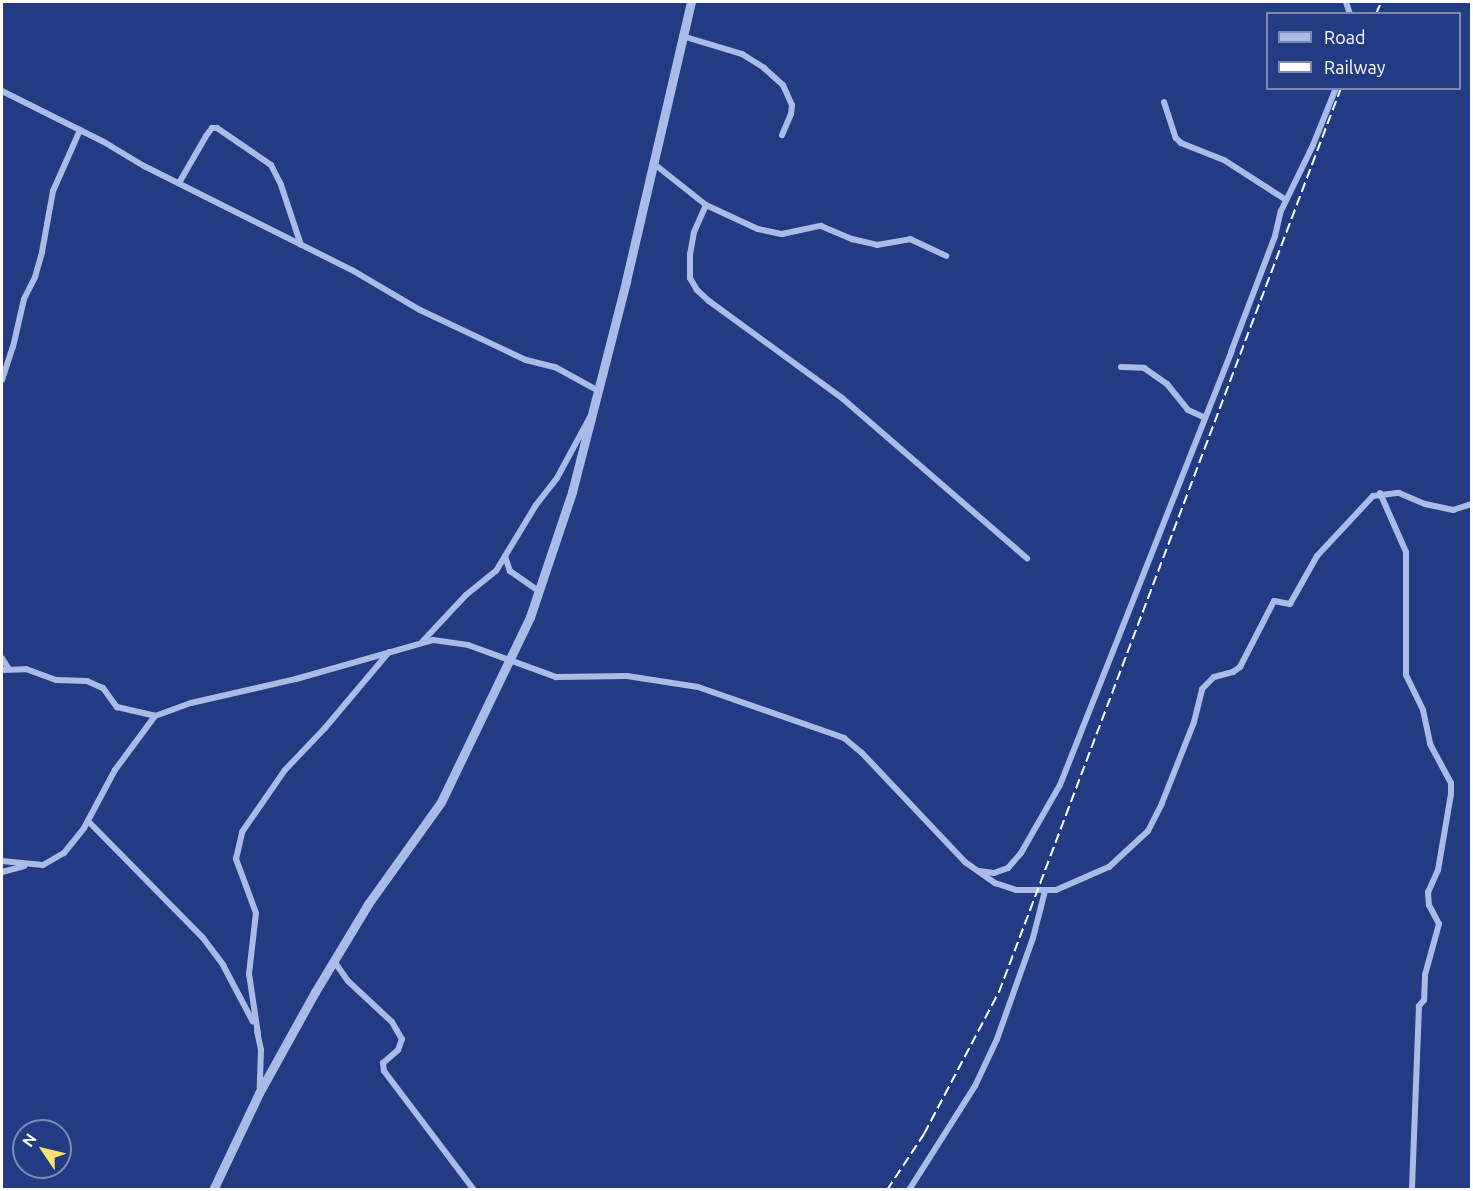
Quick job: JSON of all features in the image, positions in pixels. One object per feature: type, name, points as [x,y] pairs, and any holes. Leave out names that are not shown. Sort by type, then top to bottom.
[{"type":"street","points":[[213,1190],[258,1093],[334,961],[368,904],[441,802],[479,719],[510,660],[539,591],[572,492],[626,281],[691,2]]},
{"type":"street","points":[[682,36],[742,54],[764,68],[783,85],[790,97],[791,114],[782,135]]},
{"type":"street","points":[[979,872],[994,873],[1008,868],[1060,785],[1286,200],[1314,145],[1334,90]]},
{"type":"street","points":[[2,91],[352,270],[420,310],[526,360],[555,367],[597,390]]},
{"type":"street","points":[[1164,102],[1176,138],[1181,143],[1224,160],[1286,200]]},
{"type":"street","points":[[179,183],[206,136],[212,128],[217,128],[271,165],[281,185],[302,246]]},
{"type":"street","points":[[2,380],[13,347],[24,299],[35,277],[42,252],[53,191],[80,130]]},
{"type":"street","points":[[653,163],[706,205],[773,233],[782,234],[821,226],[852,239],[877,245],[910,239],[946,256]]},
{"type":"street","points":[[706,205],[694,232],[690,254],[690,278],[697,290],[842,398],[1027,558]]},
{"type":"street","points":[[1121,367],[1144,368],[1167,384],[1188,410],[1204,417]]},
{"type":"street","points":[[422,642],[466,595],[491,576],[536,505],[557,478],[582,428],[590,417]]},
{"type":"street","points":[[2,658],[5,670],[35,671],[56,680],[96,684],[103,688],[117,707],[154,716],[191,703],[296,679],[422,642],[443,641],[468,645],[556,677],[627,676],[698,687],[844,738],[870,761],[946,845],[979,872],[995,883],[1016,890],[1056,890],[1109,867],[1148,831],[1162,803],[1194,722],[1203,689],[1214,676],[1233,672],[1240,667],[1274,601],[1290,604],[1322,550],[1367,501],[1380,493],[1399,493],[1425,504],[1453,510],[1472,504]]},
{"type":"street","points":[[1380,493],[1396,524],[1406,552],[1406,675],[1422,710],[1430,744],[1451,783],[1438,870],[1428,892],[1429,905],[1439,924],[1425,975],[1424,1000],[1419,1006],[1412,1190]]},
{"type":"street","points":[[505,556],[510,570],[539,591]]},
{"type":"street","points":[[258,1093],[262,1074],[249,974],[256,913],[237,859],[243,832],[285,770],[325,728],[390,651]]},
{"type":"street","points":[[2,872],[53,862],[69,848],[88,821],[115,770],[154,716]]},
{"type":"street","points":[[88,821],[203,938],[242,999],[258,1034]]},
{"type":"street","points":[[2,861],[28,866]]},
{"type":"street","points":[[909,1190],[975,1086],[997,1039],[1033,938],[1045,891]]},
{"type":"street","points":[[334,961],[348,981],[392,1022],[402,1039],[398,1050],[382,1063],[384,1071],[474,1190]]},
{"type":"railway","points":[[1377,12],[1381,2]]},
{"type":"railway","points":[[887,1190],[924,1134],[999,992],[1340,90]]}]
